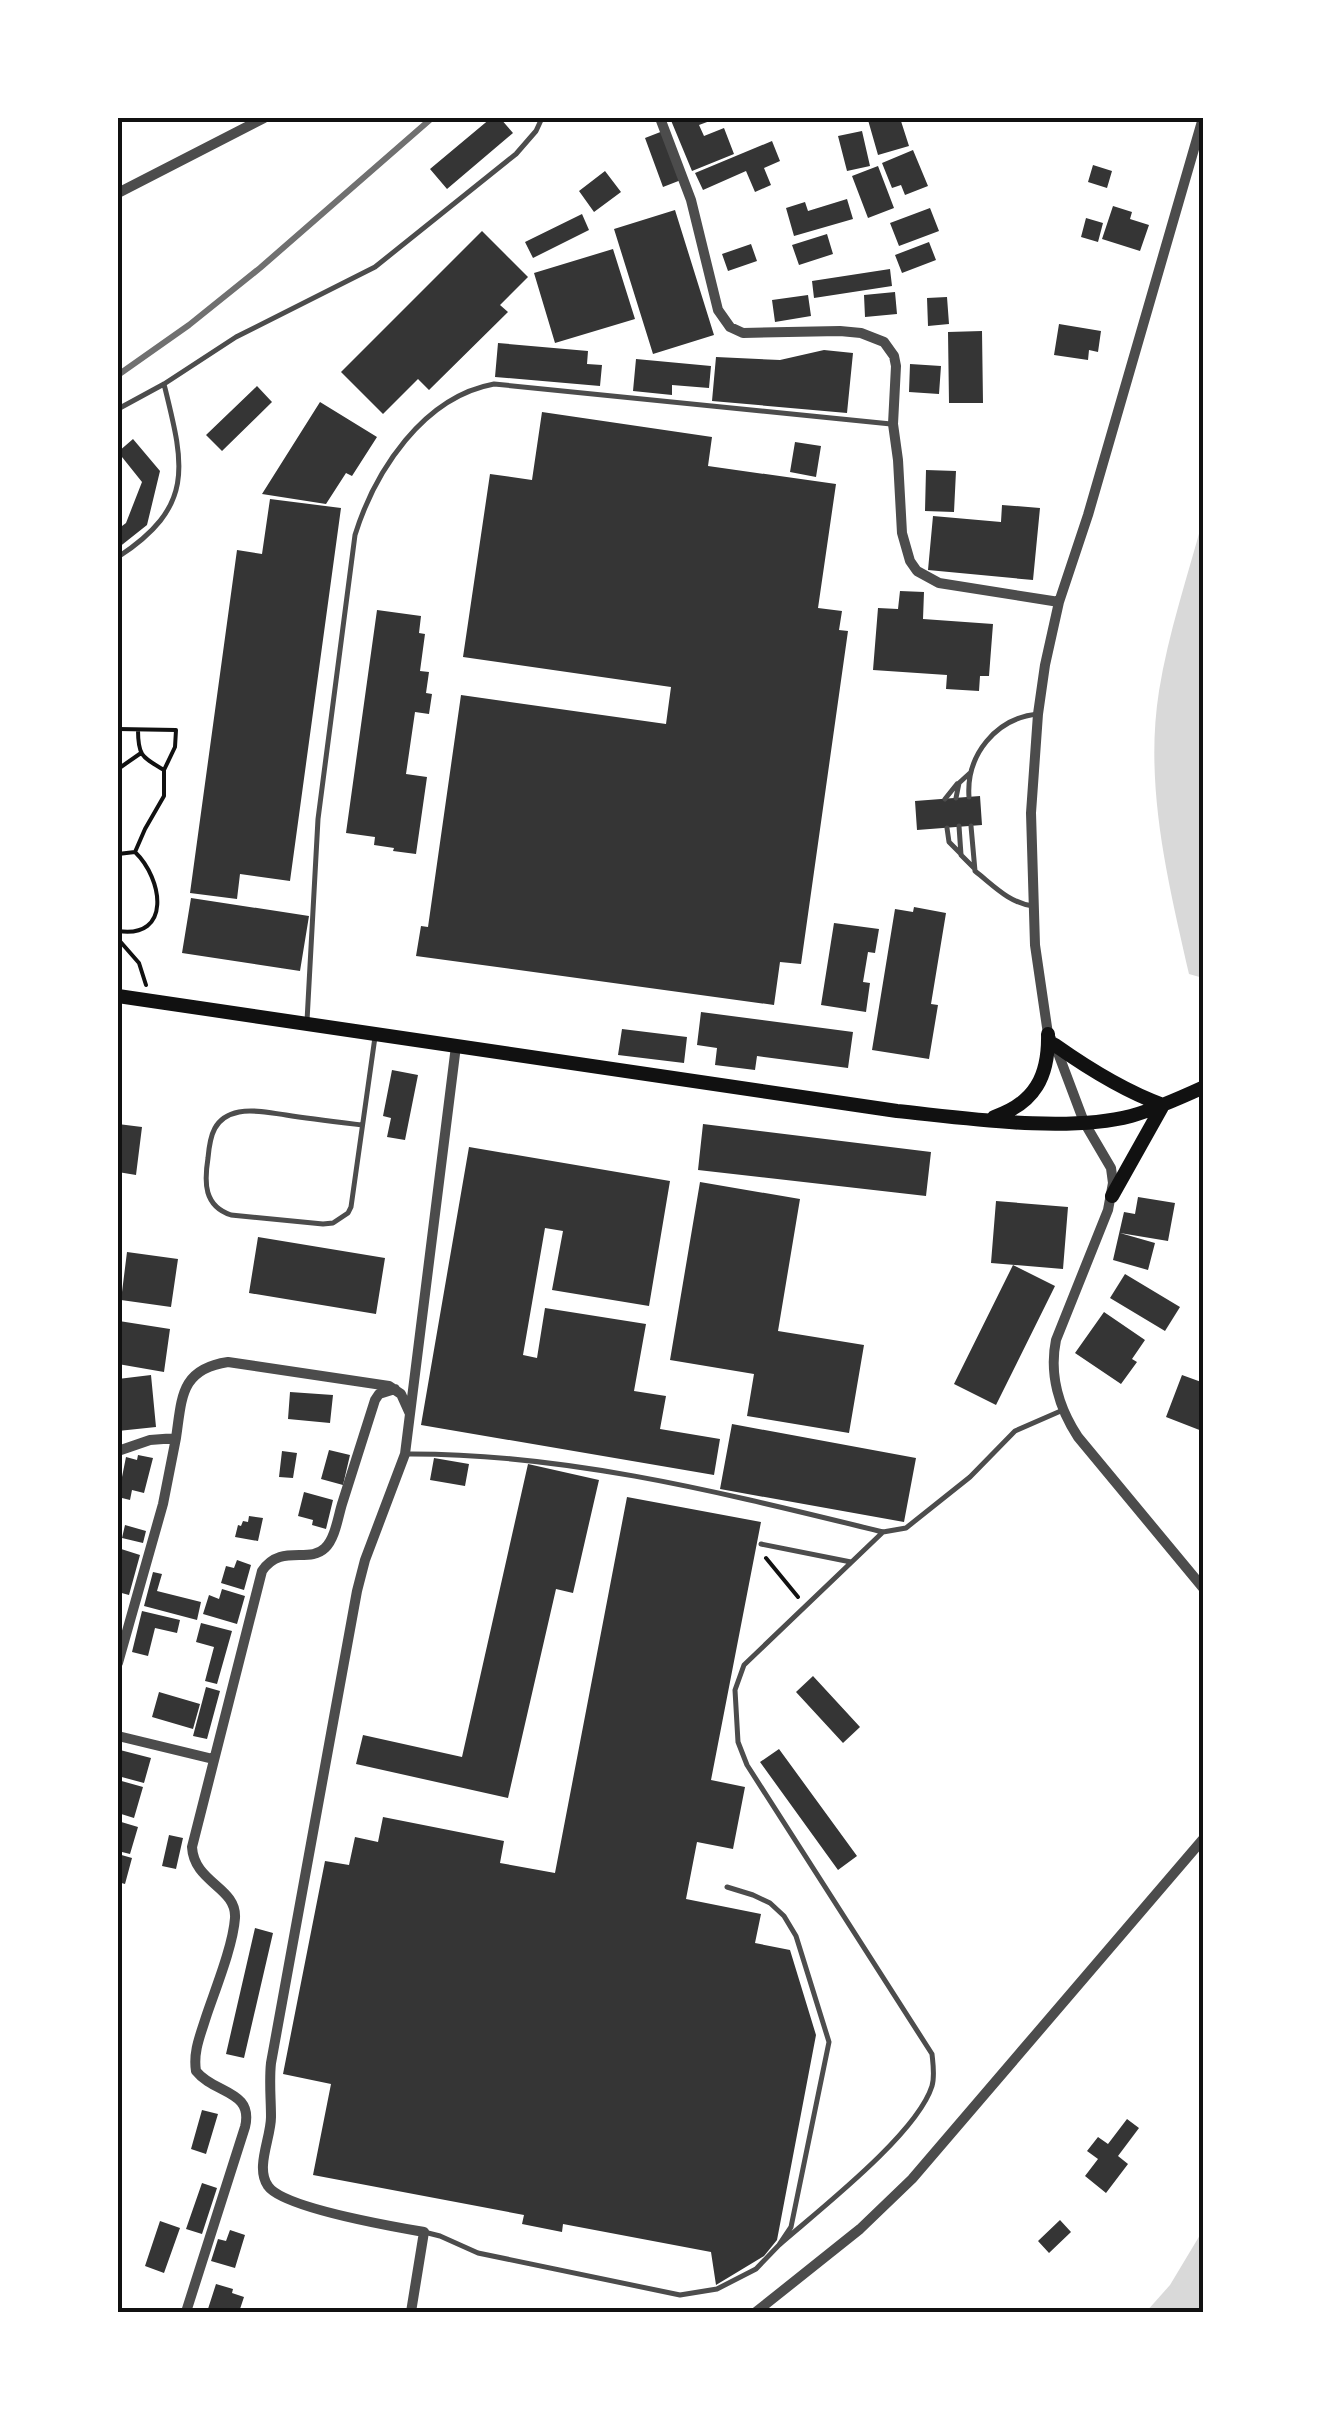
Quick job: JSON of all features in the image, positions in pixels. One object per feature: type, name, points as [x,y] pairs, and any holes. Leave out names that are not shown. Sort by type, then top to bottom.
[{"type":"main road","points":[[118,996],[898,1111],[988,1119],[1084,1122],[1130,1116],[1204,1087]]},
{"type":"main road","points":[[988,1119],[1022,1103],[1038,1086],[1052,1040],[1107,1080],[1167,1103]]},
{"type":"main road","points":[[1112,1196],[1167,1103]]},
{"type":"street","points":[[118,193],[248,121],[264,118]]},
{"type":"street","points":[[660,118],[691,200],[718,310],[730,327],[743,332],[852,332],[884,342],[894,356],[893,424],[902,533],[905,548],[918,571],[939,583],[1059,602]]},
{"type":"street","points":[[1203,118],[1059,602],[1038,714],[1031,812],[1035,945],[1052,1040],[1084,1122],[1111,1168],[1114,1183],[1056,1340],[1053,1368],[1070,1425],[1204,1588]]},
{"type":"street","points":[[411,2312],[424,2232],[332,2213],[291,2200],[268,2188],[264,2175],[271,2120],[271,2062],[357,1591],[405,1454],[411,1419],[456,1046]]},
{"type":"street","points":[[118,1663],[158,1520],[182,1394],[200,1370],[228,1362],[382,1384],[401,1394],[410,1408],[411,1419]]},
{"type":"street","points":[[186,2312],[247,2112],[240,2100],[200,2077],[194,2062],[235,1921],[232,1902],[198,1870],[192,1859],[192,1847],[262,1571],[279,1556],[326,1548],[375,1400],[379,1394],[395,1389]]},
{"type":"street","points":[[118,1451],[150,1440],[176,1438]]},
{"type":"street","points":[[118,1736],[213,1758]]},
{"type":"street","points":[[756,2312],[860,2229],[912,2179],[1204,1838]]},
{"type":"lane","points":[[118,409],[236,338],[375,267],[516,154],[542,118]]},
{"type":"lane","points":[[118,557],[150,534],[176,494],[178,450],[164,384]]},
{"type":"lane","points":[[306,1024],[318,819],[356,535],[364,506],[396,450],[455,398],[494,384],[893,424]]},
{"type":"lane","points":[[970,797],[969,781],[976,758],[994,734],[1018,716],[1038,714]]},
{"type":"lane","points":[[945,799],[972,771]]},
{"type":"lane","points":[[956,798],[959,782]]},
{"type":"lane","points":[[958,826],[961,855]]},
{"type":"lane","points":[[972,826],[975,871]]},
{"type":"lane","points":[[947,828],[949,842],[975,871],[1006,896],[1033,906]]},
{"type":"lane","points":[[362,1125],[253,1111],[233,1114],[218,1122],[210,1136],[206,1191],[216,1207],[231,1215],[312,1224],[342,1218],[350,1207],[376,1034]]},
{"type":"lane","points":[[405,1454],[464,1453],[649,1478],[883,1532],[906,1528],[970,1477],[1015,1431],[1064,1410]]},
{"type":"lane","points":[[424,2232],[478,2253],[680,2295],[716,2289],[756,2269],[881,2154],[924,2106],[934,2082],[932,2054],[747,1765],[738,1742],[735,1690],[744,1664],[883,1532]]},
{"type":"lane","points":[[761,1544],[851,1562]]},
{"type":"lane","points":[[727,1886],[770,1903],[784,1916],[796,1936],[829,2042],[791,2227],[779,2246]]},
{"type":"path","points":[[118,729],[176,730],[175,747],[164,770],[164,796],[135,852]]},
{"type":"path","points":[[138,730],[140,754],[164,770]]},
{"type":"path","points":[[118,769],[140,754]]},
{"type":"path","points":[[118,854],[135,852]]},
{"type":"path","points":[[118,931],[129,933],[144,928],[158,903],[153,876],[135,852]]},
{"type":"path","points":[[118,939],[144,973],[149,1000]]},
{"type":"path","points":[[761,1544],[766,1560],[806,1606]]},
{"type":"shaded area","points":[[1203,519],[1203,978],[1189,974],[1181,939],[1160,833],[1154,762],[1163,670]]},
{"type":"shaded area","points":[[1203,2230],[1203,2312],[1146,2312],[1170,2285]]},
{"type":"building","points":[[491,118],[500,118],[513,133],[447,189],[430,169]]},
{"type":"building","points":[[670,118],[718,118],[699,125],[704,136],[724,128],[734,154],[692,171]]},
{"type":"building","points":[[900,118],[909,146],[878,155],[868,120]]},
{"type":"building","points":[[663,131],[681,180],[663,187],[645,138]]},
{"type":"building","points":[[862,131],[870,166],[847,171],[838,136]]},
{"type":"building","points":[[772,141],[780,161],[764,168],[771,185],[755,192],[746,171],[703,190],[695,173]]},
{"type":"building","points":[[913,150],[928,186],[905,195],[901,185],[892,188],[882,163]]},
{"type":"building","points":[[1093,165],[1112,171],[1107,188],[1088,182]]},
{"type":"building","points":[[878,166],[894,208],[868,218],[852,176]]},
{"type":"building","points":[[605,171],[621,192],[594,212],[579,191]]},
{"type":"building","points":[[847,199],[853,219],[794,236],[786,208],[805,202],[808,211]]},
{"type":"building","points":[[1113,206],[1132,212],[1130,219],[1149,225],[1140,251],[1102,239]]},
{"type":"building","points":[[930,208],[939,231],[899,246],[890,223]]},
{"type":"building","points":[[675,210],[714,335],[653,354],[614,229]]},
{"type":"building","points":[[582,214],[589,230],[533,258],[525,242]]},
{"type":"building","points":[[1086,218],[1103,223],[1098,242],[1081,237]]},
{"type":"building","points":[[482,231],[528,277],[500,305],[508,312],[429,390],[418,379],[383,414],[341,372]]},
{"type":"building","points":[[827,234],[833,254],[799,265],[792,245]]},
{"type":"building","points":[[929,242],[936,260],[902,273],[895,255]]},
{"type":"building","points":[[751,244],[757,261],[728,271],[722,254]]},
{"type":"building","points":[[613,249],[635,319],[555,343],[534,273]]},
{"type":"building","points":[[890,269],[892,286],[814,298],[812,281]]},
{"type":"building","points":[[895,292],[897,314],[865,317],[864,295]]},
{"type":"building","points":[[808,295],[811,316],[775,322],[772,300]]},
{"type":"building","points":[[947,297],[949,324],[928,326],[927,298]]},
{"type":"building","points":[[1059,324],[1101,331],[1098,352],[1089,350],[1088,360],[1054,355]]},
{"type":"building","points":[[982,331],[983,403],[949,403],[948,332]]},
{"type":"building","points":[[498,343],[588,351],[587,364],[602,365],[600,386],[495,377]]},
{"type":"building","points":[[824,350],[853,353],[847,413],[712,401],[716,357],[780,360]]},
{"type":"building","points":[[636,359],[711,366],[709,388],[672,385],[672,395],[633,391]]},
{"type":"building","points":[[910,364],[941,366],[939,394],[909,392]]},
{"type":"building","points":[[257,386],[272,402],[222,451],[206,435]]},
{"type":"building","points":[[320,402],[377,437],[352,476],[346,473],[326,504],[262,494]]},
{"type":"building","points":[[542,412],[712,437],[708,466],[836,484],[818,608],[842,611],[839,630],[848,631],[801,964],[780,962],[774,1005],[416,956],[421,926],[428,927],[461,695],[666,724],[671,687],[463,657],[490,474],[532,480]]},
{"type":"building","points":[[133,439],[160,471],[147,525],[118,548],[118,529],[126,523],[142,482],[118,452]]},
{"type":"building","points":[[795,442],[821,446],[816,477],[790,472]]},
{"type":"building","points":[[926,470],[956,471],[954,512],[925,511]]},
{"type":"building","points":[[270,499],[341,508],[290,881],[240,874],[237,899],[190,893],[237,550],[262,554]]},
{"type":"building","points":[[1002,505],[1040,508],[1033,580],[928,570],[933,516],[1001,522]]},
{"type":"building","points":[[900,591],[924,592],[923,619],[993,624],[989,676],[980,676],[979,691],[946,689],[947,675],[873,670],[878,608],[898,609]]},
{"type":"building","points":[[377,610],[421,616],[419,633],[425,634],[420,671],[429,672],[426,693],[432,694],[429,714],[415,712],[406,774],[427,777],[416,854],[374,845],[375,837],[346,833]]},
{"type":"building","points":[[980,796],[982,825],[917,830],[915,801]]},
{"type":"building","points":[[191,898],[309,916],[300,971],[182,953]]},
{"type":"building","points":[[914,907],[946,913],[931,1004],[938,1005],[929,1059],[872,1050],[895,909],[913,912]]},
{"type":"building","points":[[834,923],[879,929],[875,953],[868,952],[863,982],[870,983],[866,1012],[821,1005]]},
{"type":"building","points":[[701,1012],[853,1032],[848,1068],[757,1056],[755,1070],[715,1065],[717,1048],[697,1045]]},
{"type":"building","points":[[622,1029],[687,1037],[684,1063],[618,1055]]},
{"type":"building","points":[[392,1070],[418,1075],[405,1140],[387,1137],[391,1118],[383,1116]]},
{"type":"building","points":[[118,1124],[142,1127],[136,1175],[118,1172]]},
{"type":"building","points":[[703,1124],[931,1152],[926,1196],[698,1170]]},
{"type":"building","points":[[469,1147],[670,1181],[649,1306],[552,1290],[563,1231],[545,1228],[523,1355],[537,1358],[545,1308],[646,1324],[634,1391],[666,1396],[660,1429],[720,1439],[714,1475],[421,1425]]},
{"type":"building","points":[[700,1182],[800,1199],[778,1331],[864,1345],[849,1433],[747,1416],[754,1374],[670,1360]]},
{"type":"building","points":[[1138,1197],[1175,1203],[1168,1241],[1120,1233],[1155,1243],[1148,1270],[1113,1260],[1124,1212],[1135,1214]]},
{"type":"building","points":[[996,1201],[1068,1207],[1063,1269],[991,1263]]},
{"type":"building","points":[[258,1237],[385,1258],[376,1314],[249,1293]]},
{"type":"building","points":[[127,1252],[178,1259],[171,1307],[121,1300]]},
{"type":"building","points":[[1013,1265],[1055,1286],[996,1405],[954,1384]]},
{"type":"building","points":[[1125,1274],[1180,1307],[1165,1331],[1110,1298]]},
{"type":"building","points":[[1104,1312],[1145,1340],[1132,1359],[1137,1362],[1121,1384],[1075,1353]]},
{"type":"building","points":[[119,1321],[170,1329],[164,1372],[118,1364]]},
{"type":"building","points":[[151,1375],[156,1427],[118,1431],[118,1379]]},
{"type":"building","points":[[1182,1375],[1204,1383],[1202,1431],[1166,1417]]},
{"type":"building","points":[[290,1392],[333,1395],[330,1423],[288,1419]]},
{"type":"building","points":[[732,1424],[916,1458],[904,1522],[720,1489]]},
{"type":"building","points":[[329,1450],[350,1455],[343,1485],[321,1479]]},
{"type":"building","points":[[282,1451],[297,1453],[293,1478],[279,1477]]},
{"type":"building","points":[[138,1455],[153,1458],[144,1493],[132,1490],[130,1500],[118,1497],[126,1457],[137,1460]]},
{"type":"building","points":[[434,1458],[469,1464],[465,1486],[430,1480]]},
{"type":"building","points":[[528,1464],[599,1480],[573,1593],[556,1589],[508,1798],[356,1764],[363,1735],[462,1757]]},
{"type":"building","points":[[304,1492],[333,1500],[326,1529],[298,1516]]},
{"type":"building","points":[[627,1497],[761,1522],[711,1780],[745,1787],[733,1849],[697,1842],[686,1899],[761,1914],[755,1943],[790,1950],[816,2035],[777,2240],[764,2256],[716,2285],[711,2252],[563,2224],[562,2232],[522,2224],[524,2215],[313,2175],[331,2084],[283,2074],[325,1861],[349,1865],[355,1837],[378,1842],[383,1817],[504,1841],[500,1863],[555,1873]]},
{"type":"building","points":[[249,1516],[263,1518],[258,1541],[235,1537],[238,1525],[248,1522]]},
{"type":"building","points":[[125,1525],[146,1531],[143,1543],[122,1538]]},
{"type":"building","points":[[118,1548],[140,1555],[129,1595],[118,1592]]},
{"type":"building","points":[[237,1560],[251,1565],[244,1590],[221,1583],[226,1566],[234,1568]]},
{"type":"building","points":[[153,1572],[162,1574],[157,1591],[201,1602],[197,1620],[144,1606]]},
{"type":"building","points":[[222,1589],[245,1596],[237,1624],[203,1614],[209,1595],[219,1599]]},
{"type":"building","points":[[142,1611],[180,1620],[177,1633],[155,1628],[148,1656],[132,1652]]},
{"type":"building","points":[[201,1623],[232,1631],[217,1684],[205,1681],[214,1647],[196,1642]]},
{"type":"building","points":[[813,1676],[860,1727],[843,1743],[796,1692]]},
{"type":"building","points":[[206,1687],[220,1691],[207,1739],[193,1736]]},
{"type":"building","points":[[159,1692],[200,1704],[193,1729],[152,1717]]},
{"type":"building","points":[[779,1749],[857,1856],[838,1870],[760,1762]]},
{"type":"building","points":[[120,1750],[151,1758],[144,1783],[118,1776]]},
{"type":"building","points":[[118,1780],[143,1787],[134,1818],[118,1813]]},
{"type":"building","points":[[118,1821],[138,1827],[130,1854],[118,1851]]},
{"type":"building","points":[[169,1835],[183,1838],[176,1869],[162,1866]]},
{"type":"building","points":[[118,1854],[132,1858],[125,1884],[118,1882]]},
{"type":"building","points":[[255,1928],[273,1933],[244,2058],[226,2054]]},
{"type":"building","points":[[202,2110],[218,2114],[206,2154],[191,2149]]},
{"type":"building","points":[[1127,2119],[1139,2128],[1118,2156],[1128,2164],[1106,2193],[1085,2176],[1098,2159],[1087,2151],[1098,2137],[1108,2144]]},
{"type":"building","points":[[202,2183],[217,2188],[202,2234],[186,2229]]},
{"type":"building","points":[[1060,2220],[1071,2232],[1049,2253],[1038,2241]]},
{"type":"building","points":[[160,2221],[180,2228],[164,2273],[145,2266]]},
{"type":"building","points":[[230,2230],[245,2235],[235,2268],[211,2261],[218,2239],[226,2241]]},
{"type":"building","points":[[216,2284],[244,2297],[239,2312],[207,2312]]},
{"type":"railway","points":[[118,375],[260,268],[432,118]]}]
